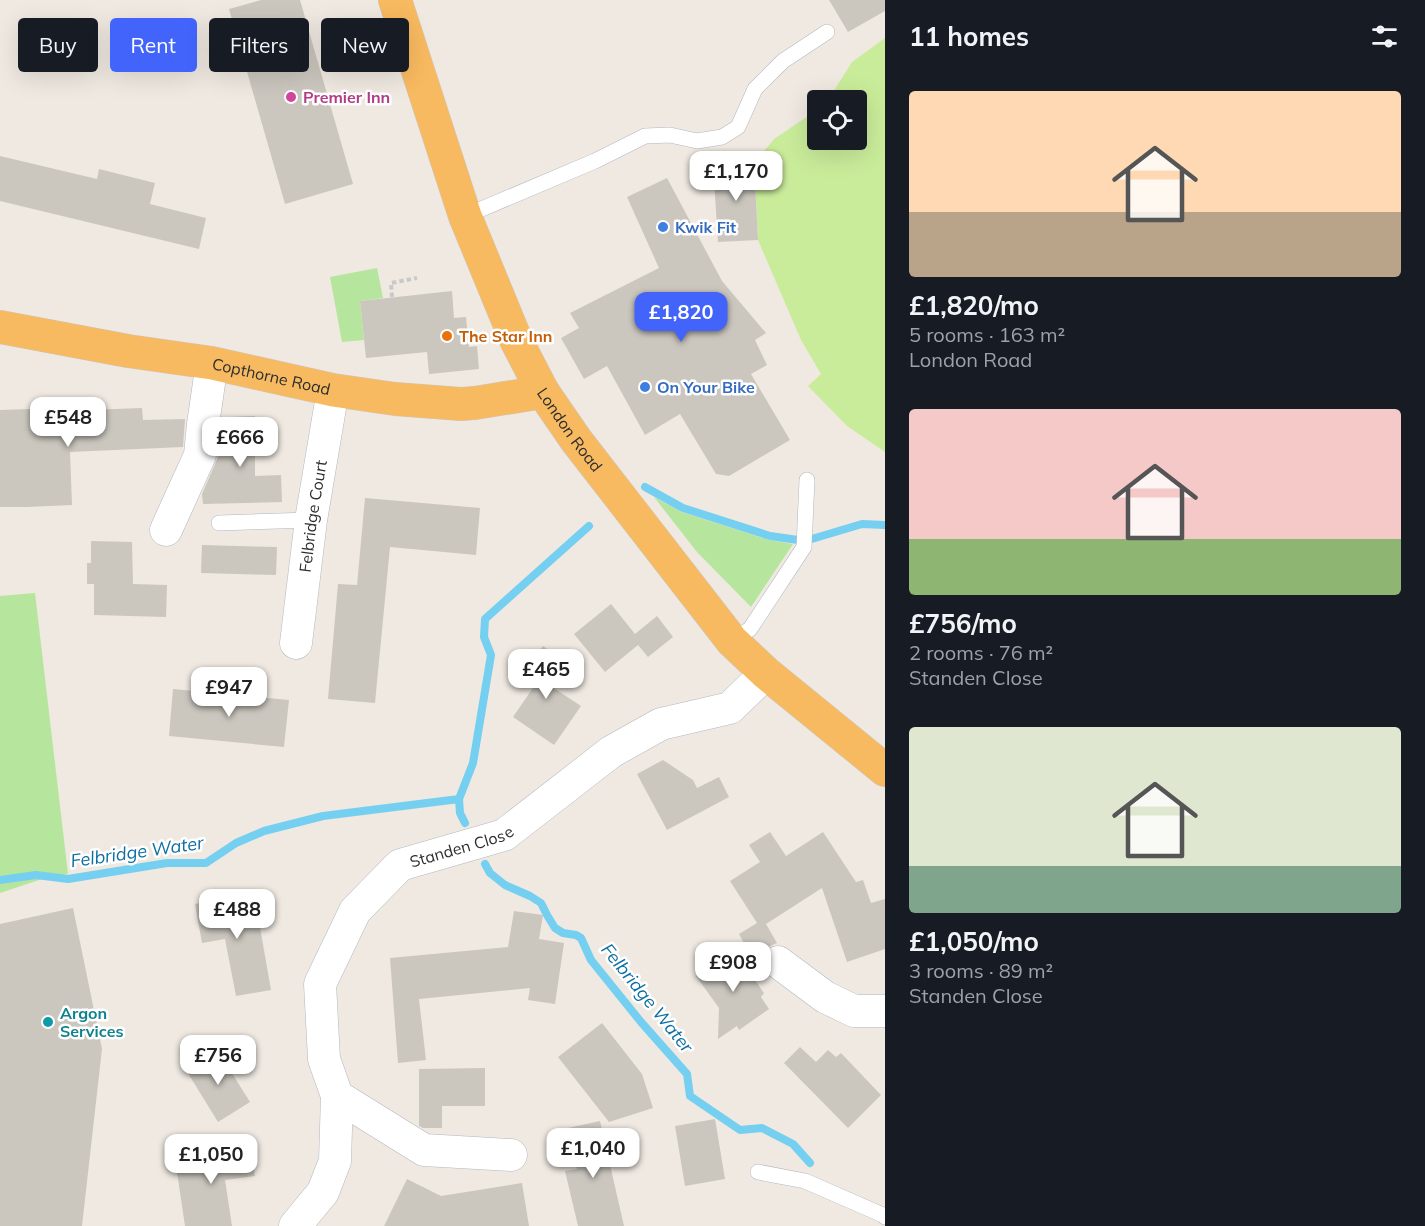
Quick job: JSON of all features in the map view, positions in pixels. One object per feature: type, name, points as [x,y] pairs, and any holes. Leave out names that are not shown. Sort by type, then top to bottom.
[{"type":"highway","name":"London Road","points":[[395,0],[465,216],[516,340],[543,392],[576,440],[732,641],[766,673],[885,770]]},
{"type":"highway","name":"Copthorne Road","points":[[0,327],[128,351],[212,363],[333,390],[395,399],[462,404],[543,392]]},
{"type":"street","points":[[166,530],[200,455],[202,424],[212,363]]},
{"type":"street","name":"Felbridge Court","points":[[296,643],[311,520],[333,390]]},
{"type":"street","name":"Standen Close","points":[[295,1226],[322,1192],[335,1161],[338,1095],[324,1059],[320,984],[355,911],[400,865],[504,835],[611,752],[661,724],[730,708],[766,673]]},
{"type":"street","points":[[778,962],[825,997],[854,1011],[885,1011]]},
{"type":"street","points":[[338,1095],[424,1150],[511,1155]]},
{"type":"lane","points":[[465,216],[596,161],[645,136],[670,135],[696,141],[722,137],[738,127],[755,89],[783,61],[827,32]]},
{"type":"lane","points":[[732,641],[750,629],[805,541],[807,480]]},
{"type":"lane","points":[[219,523],[311,520]]},
{"type":"lane","points":[[758,1172],[805,1181],[885,1217]]},
{"type":"path","points":[[392,297],[391,283],[417,278]]},
{"type":"green space","points":[[885,38],[885,452],[847,426],[808,386],[821,374],[801,340],[758,240],[754,163],[774,139],[807,117],[807,150],[867,150],[867,90],[834,90],[852,62]]},
{"type":"green space","points":[[377,268],[383,298],[360,301],[364,340],[342,342],[330,277]]},
{"type":"green space","points":[[654,497],[682,512],[769,540],[793,544],[751,607],[697,552]]},
{"type":"green space","points":[[35,593],[68,874],[42,879],[0,893],[0,596]]},
{"type":"building","name":"Premier Inn","points":[[261,0],[300,0],[305,18],[232,18],[229,9]]},
{"type":"building","points":[[829,0],[885,0],[885,11],[848,32]]},
{"type":"building","name":"Premier Inn","points":[[309,31],[353,184],[285,204],[247,72],[309,72]]},
{"type":"building","points":[[0,156],[97,179],[99,169],[155,183],[150,204],[206,218],[199,249],[0,201]]},
{"type":"building","points":[[754,163],[758,240],[718,242],[713,165]]},
{"type":"building","points":[[667,178],[722,281],[766,333],[755,340],[767,365],[751,374],[790,440],[729,476],[716,474],[680,414],[645,435],[607,366],[584,379],[561,338],[579,328],[570,313],[659,268],[627,197]]},
{"type":"building","name":"The Star Inn","points":[[452,291],[454,318],[466,317],[469,347],[477,346],[479,369],[429,374],[427,352],[366,358],[360,301]]},
{"type":"building","points":[[88,407],[88,410],[142,408],[143,420],[185,419],[183,447],[70,452],[72,505],[0,507],[0,410]]},
{"type":"building","points":[[255,416],[255,476],[281,475],[282,502],[203,504],[202,494],[218,457],[222,419]]},
{"type":"building","points":[[365,498],[480,508],[476,555],[390,547],[375,703],[328,699],[338,584],[357,585]]},
{"type":"building","points":[[91,541],[132,542],[133,584],[167,585],[166,617],[94,615],[94,584],[87,584],[87,563],[91,563]]},
{"type":"building","points":[[202,545],[277,547],[276,575],[201,573]]},
{"type":"building","points":[[611,604],[635,634],[657,616],[673,637],[648,657],[638,645],[605,672],[574,634]]},
{"type":"building","points":[[543,646],[565,661],[549,685],[581,706],[554,745],[513,717],[537,682],[524,674]]},
{"type":"building","points":[[173,689],[289,700],[284,747],[169,736]]},
{"type":"building","points":[[663,760],[693,780],[697,788],[719,777],[729,797],[667,830],[637,774]]},
{"type":"building","points":[[770,832],[786,856],[823,832],[856,882],[863,880],[871,903],[885,899],[885,949],[847,962],[822,888],[766,924],[777,943],[752,958],[739,934],[757,923],[730,881],[760,862],[749,845]]},
{"type":"building","points":[[254,893],[271,990],[236,996],[225,939],[202,943],[195,904]]},
{"type":"building","points":[[73,908],[102,1049],[82,1226],[0,1226],[0,924]]},
{"type":"building","points":[[514,911],[543,915],[539,939],[564,943],[555,1004],[528,1000],[530,988],[419,999],[426,1060],[398,1063],[390,958],[508,947]]},
{"type":"building","points":[[734,950],[764,993],[761,997],[769,1009],[739,1030],[737,1026],[718,1039],[719,1008],[696,976]]},
{"type":"building","points":[[602,1023],[642,1074],[653,1108],[609,1122],[558,1057]]},
{"type":"building","points":[[800,1047],[816,1062],[828,1050],[836,1057],[841,1053],[881,1095],[848,1128],[784,1063]]},
{"type":"building","points":[[218,1051],[250,1102],[218,1122],[186,1070]]},
{"type":"building","points":[[485,1068],[485,1106],[442,1106],[442,1128],[419,1126],[419,1069]]},
{"type":"building","points":[[715,1119],[725,1179],[685,1186],[675,1126]]},
{"type":"building","points":[[600,1121],[624,1226],[578,1226],[565,1171],[577,1169],[568,1128]]},
{"type":"building","points":[[251,1148],[255,1176],[225,1180],[232,1226],[185,1226],[175,1159]]},
{"type":"building","points":[[407,1179],[441,1196],[522,1183],[529,1226],[384,1226]]},
{"type":"waterway","points":[[645,487],[683,508],[770,536],[805,541],[862,524],[885,525]]},
{"type":"waterway","points":[[459,799],[473,763],[491,655],[484,637],[485,619],[589,526]]},
{"type":"waterway","name":"Felbridge Water","points":[[0,880],[36,875],[68,879],[167,863],[206,863],[236,843],[264,831],[323,816],[459,799],[460,813],[465,823]]},
{"type":"waterway","name":"Felbridge Water","points":[[485,864],[490,873],[505,885],[541,903],[555,928],[581,938],[591,960],[687,1074],[690,1096],[740,1130],[762,1128],[793,1144],[810,1163]]},
{"type":"place","name":"Premier Inn","points":[[291,97]]},
{"type":"place","name":"Kwik Fit","points":[[663,227]]},
{"type":"place","name":"The Star Inn","points":[[447,336]]},
{"type":"place","name":"On Your Bike","points":[[645,387]]},
{"type":"place","name":"Argon Services","points":[[48,1022]]}]
